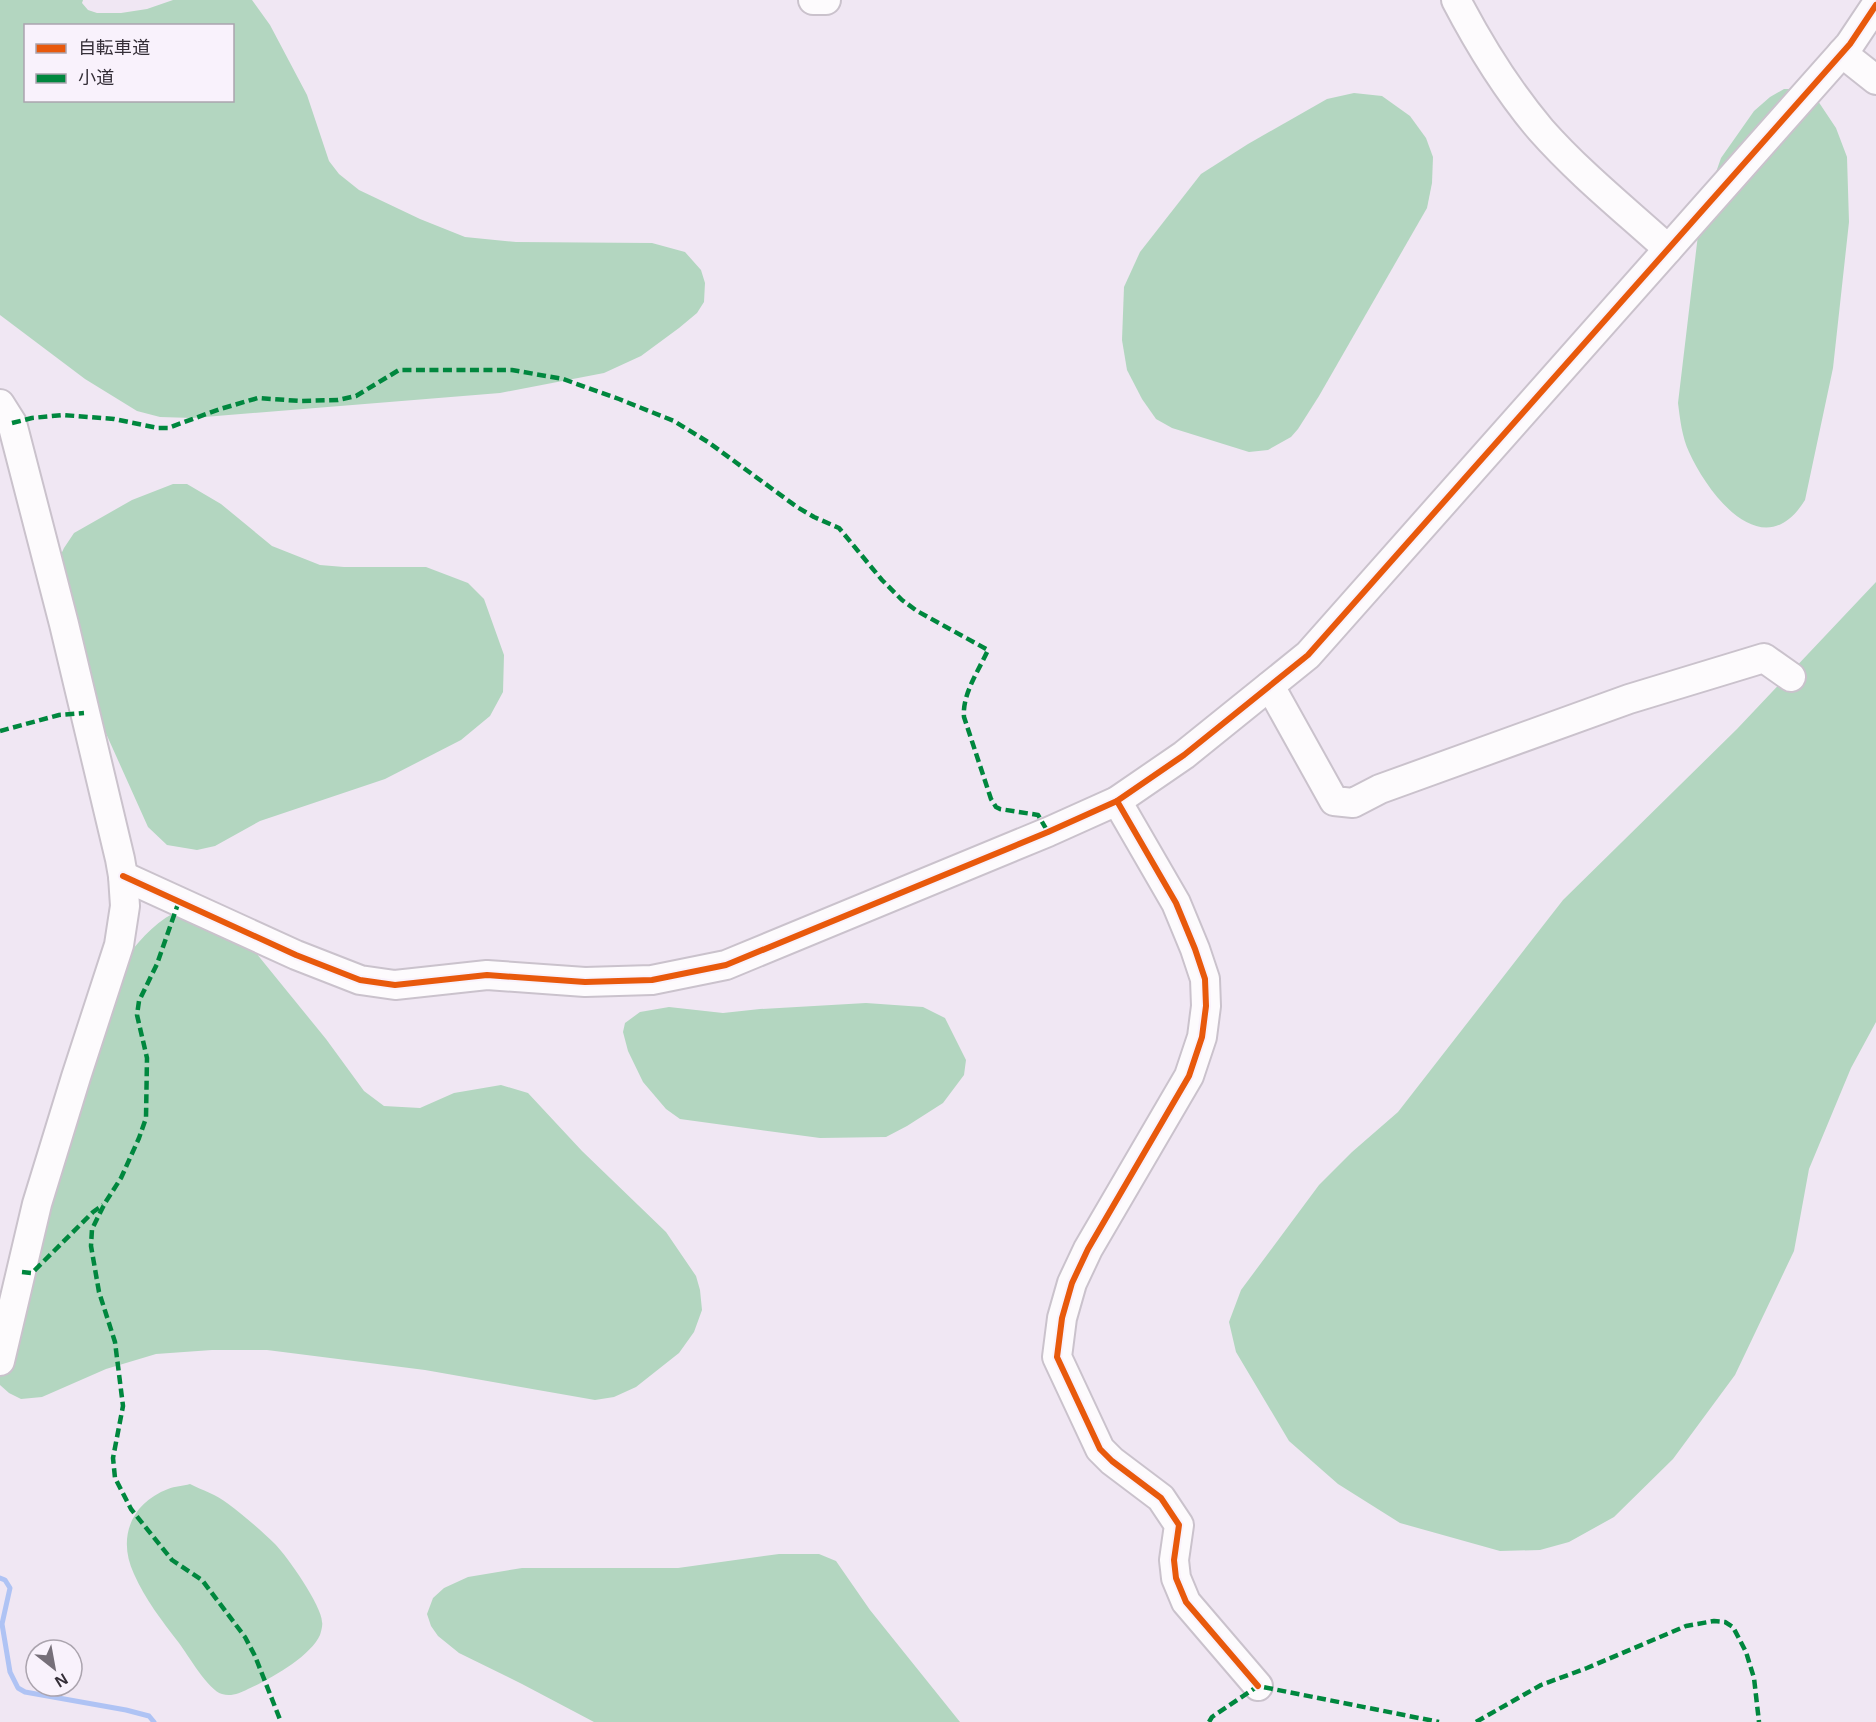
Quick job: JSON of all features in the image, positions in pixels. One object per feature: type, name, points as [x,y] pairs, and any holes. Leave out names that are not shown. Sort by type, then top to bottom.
[{"type":"street","points":[[813,0],[826,0]]},
{"type":"street","points":[[1456,0],[1498,74],[1541,130],[1586,176],[1668,249]]},
{"type":"street","points":[[123,876],[296,956],[360,980],[395,985],[487,975],[585,982],[652,980],[726,965],[1118,801],[1184,755],[1308,655],[1850,44],[1876,5]]},
{"type":"street","points":[[1842,53],[1876,80]]},
{"type":"street","points":[[0,404],[12,423],[64,624],[123,876],[125,906],[119,945],[38,1204],[0,1361]]},
{"type":"street","points":[[1270,686],[1334,801],[1353,802],[1380,789],[1629,699],[1764,658],[1791,677]]},
{"type":"street","points":[[1118,801],[1176,903],[1205,979],[1206,1006],[1202,1037],[1189,1076],[1088,1249],[1072,1283],[1062,1318],[1057,1358],[1100,1449],[1112,1461],[1161,1498],[1179,1525],[1174,1560],[1176,1578],[1186,1602],[1258,1686]]},
{"type":"green space","points":[[0,0],[83,0],[82,3],[88,10],[97,13],[121,13],[147,9],[173,0],[252,0],[270,25],[307,95],[329,161],[339,174],[359,190],[465,237],[516,242],[652,243],[685,252],[701,270],[705,283],[704,302],[697,313],[641,356],[604,373],[500,393],[192,418],[160,417],[137,411],[85,379],[0,315]]},
{"type":"green space","points":[[1784,89],[1805,89],[1818,101],[1836,128],[1847,157],[1849,222],[1833,368],[1805,500],[1789,519],[1772,527],[1756,526],[1739,518],[1710,487],[1687,446],[1678,403],[1700,218],[1721,158],[1754,111],[1770,97]]},
{"type":"green space","points":[[1354,93],[1382,96],[1410,116],[1426,138],[1433,157],[1432,183],[1427,208],[1319,396],[1291,437],[1268,450],[1249,452],[1172,428],[1156,419],[1142,399],[1127,370],[1122,340],[1124,287],[1140,252],[1201,174],[1327,99]]},
{"type":"green space","points":[[173,484],[187,484],[221,504],[272,546],[320,565],[426,567],[468,583],[484,599],[504,655],[503,692],[490,716],[461,740],[385,779],[260,821],[215,846],[197,850],[167,845],[148,827],[91,700],[53,571],[74,533],[132,500]]},
{"type":"green space","points":[[1876,582],[1876,1022],[1851,1068],[1809,1169],[1794,1251],[1735,1375],[1673,1459],[1614,1517],[1569,1542],[1540,1550],[1500,1551],[1400,1523],[1338,1484],[1289,1441],[1236,1352],[1229,1322],[1241,1290],[1319,1185],[1352,1152],[1398,1112],[1563,900],[1737,729]]},
{"type":"green space","points":[[174,913],[234,926],[326,1039],[364,1091],[384,1106],[420,1108],[454,1093],[501,1085],[528,1093],[582,1151],[666,1232],[696,1276],[702,1310],[694,1332],[679,1353],[636,1387],[614,1397],[595,1400],[425,1370],[267,1350],[212,1350],[156,1354],[106,1369],[42,1397],[21,1399],[9,1393],[0,1385],[0,1339],[121,964],[151,929]]},
{"type":"green space","points":[[866,1003],[923,1007],[945,1018],[966,1060],[964,1075],[943,1103],[886,1137],[820,1138],[680,1119],[666,1109],[643,1082],[628,1051],[623,1032],[625,1023],[640,1012],[669,1007],[723,1013]]},
{"type":"green space","points":[[190,1484],[223,1500],[275,1544],[303,1582],[320,1615],[322,1625],[320,1635],[308,1651],[278,1673],[235,1694],[222,1694],[205,1679],[149,1601],[129,1561],[128,1535],[136,1513],[155,1495],[171,1488]]},
{"type":"green space","points":[[779,1554],[819,1554],[836,1561],[870,1610],[960,1722],[594,1722],[459,1653],[438,1636],[427,1614],[433,1598],[444,1588],[468,1577],[522,1568],[678,1568]]},
{"type":"waterway","points":[[0,1578],[5,1580],[10,1588],[2,1624],[10,1672],[18,1688],[25,1692],[126,1710],[149,1716],[154,1722]]},
{"type":"marked path","points":[[12,423],[32,418],[63,415],[114,419],[168,428],[258,398],[301,401],[338,400],[356,396],[399,370],[512,370],[563,379],[619,399],[674,421],[708,442],[797,507],[839,528],[882,580],[902,600],[917,611],[988,650],[968,691],[964,717],[991,799],[1000,809],[1038,815],[1048,832]]},
{"type":"marked path","points":[[0,731],[59,715],[84,713]]},
{"type":"marked path","points":[[179,901],[157,964],[139,1001],[137,1015],[147,1058],[146,1118],[121,1178],[92,1229],[91,1246],[99,1292],[115,1342],[123,1406],[113,1458],[115,1478],[131,1509],[172,1560],[202,1580],[245,1637],[281,1722]]},
{"type":"marked path","points":[[22,1272],[32,1273],[93,1212],[103,1205]]},
{"type":"marked path","points":[[1476,1722],[1541,1685],[1686,1626],[1714,1621],[1725,1622],[1733,1627],[1746,1652],[1754,1678],[1759,1722]]},
{"type":"marked path","points":[[1209,1722],[1212,1717],[1258,1686],[1439,1722]]},
{"type":"cycle path","points":[[123,876],[296,955],[360,980],[395,985],[487,975],[585,982],[652,980],[726,965],[1048,832],[1117,801],[1184,755],[1308,655],[1850,44],[1876,5]]},
{"type":"cycle path","points":[[1117,801],[1176,903],[1205,979],[1206,1006],[1202,1037],[1189,1076],[1088,1249],[1072,1283],[1062,1318],[1057,1357],[1100,1449],[1112,1461],[1161,1498],[1179,1525],[1174,1560],[1176,1578],[1186,1602],[1258,1686]]}]
